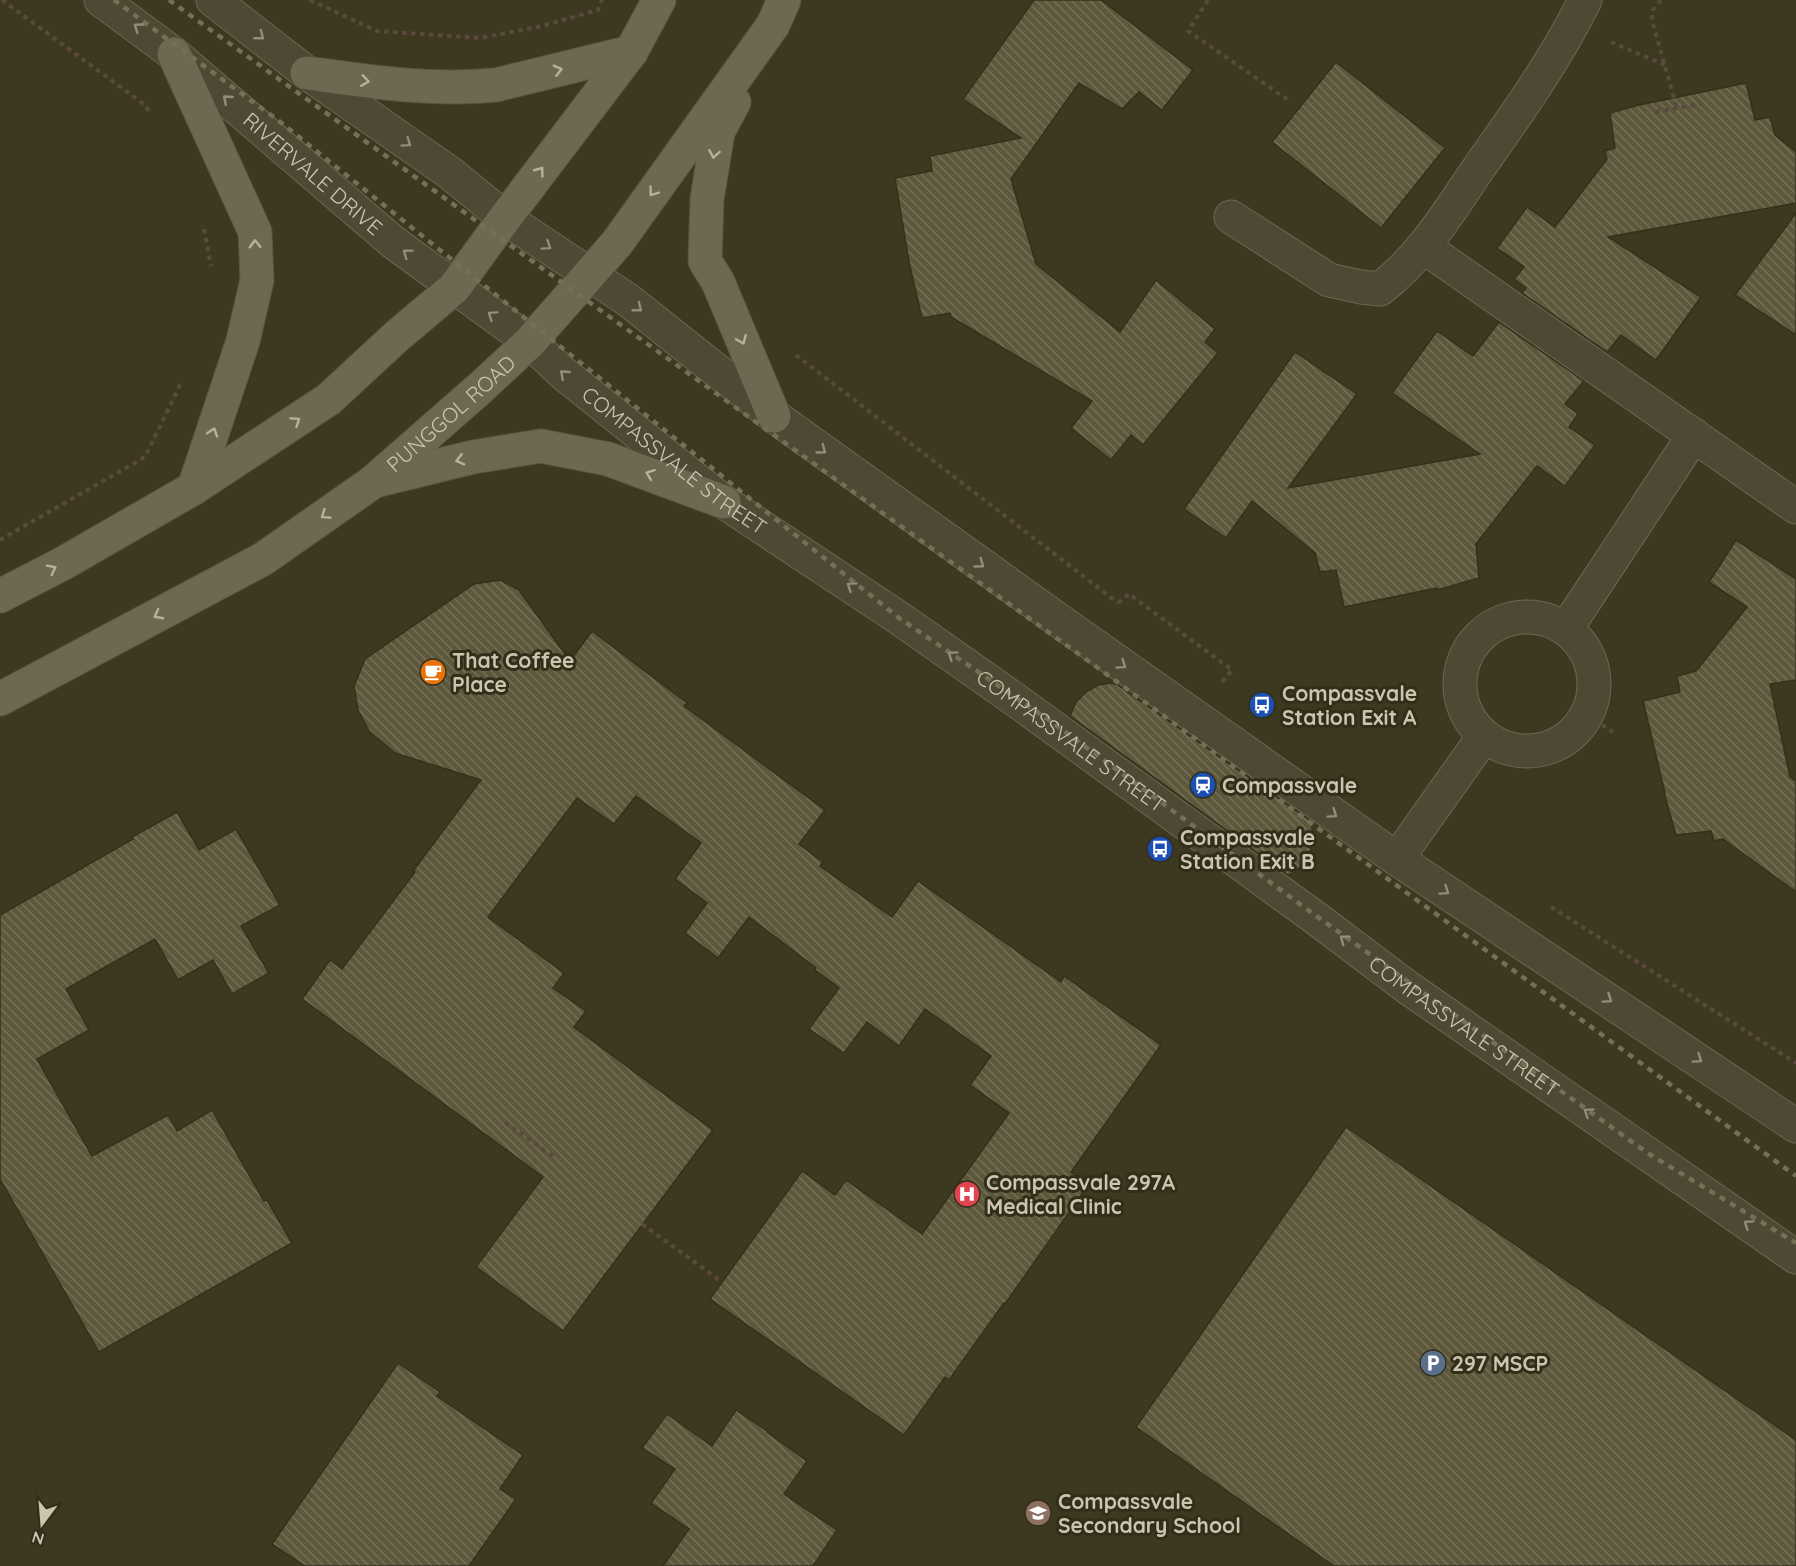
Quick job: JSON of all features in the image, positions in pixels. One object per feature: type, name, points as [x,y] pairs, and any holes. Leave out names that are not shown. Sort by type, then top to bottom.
[{"type":"main road","points":[[0,596],[62,564],[194,488],[329,399],[397,336],[454,288],[631,52],[659,0]]},
{"type":"main road","points":[[774,416],[718,282],[705,261],[707,199],[718,132],[778,13]]},
{"type":"main road","name":"PUNGGOL ROAD","points":[[0,699],[263,559],[373,482],[478,390],[530,342],[616,243],[778,13]]},
{"type":"main road","points":[[307,73],[396,85],[480,87],[631,52]]},
{"type":"main road","points":[[174,54],[255,232],[256,280],[243,341],[194,488]]},
{"type":"main road","points":[[373,482],[473,457],[541,446],[608,459],[724,502]]},
{"type":"street","name":"RIVERVALE DRIVE","points":[[101,0],[174,54],[393,242],[530,342]]},
{"type":"street","points":[[213,0],[307,73],[450,173],[505,218],[628,300],[774,416],[1064,624],[1396,859],[1796,1126]]},
{"type":"street","points":[[1231,217],[1329,280],[1380,289],[1399,274],[1424,247],[1547,70],[1579,13]]},
{"type":"street","points":[[1424,247],[1796,507]]},
{"type":"street","name":"COMPASSVALE STREET","points":[[530,342],[564,374],[724,502],[968,666],[1308,912],[1407,987],[1796,1257]]},
{"type":"street","points":[[1566,629],[1694,435]]},
{"type":"street","points":[[1517,618],[1542,618],[1566,629],[1582,646],[1592,668],[1600,723],[1573,734],[1553,746],[1529,752],[1506,748],[1484,736],[1468,716],[1460,692],[1462,666],[1473,643],[1492,626],[1517,618]]},
{"type":"street","points":[[1396,859],[1484,736]]},
{"type":"path","points":[[2,0],[145,105],[157,122]]},
{"type":"path","points":[[310,0],[376,31],[480,38],[542,26],[598,10],[602,0]]},
{"type":"path","points":[[1208,0],[1188,31],[1291,102]]},
{"type":"path","points":[[1661,0],[1653,10],[1652,20],[1677,109]]},
{"type":"path","points":[[1579,13],[1666,65]]},
{"type":"path","points":[[1655,112],[1701,104]]},
{"type":"path","points":[[204,225],[212,272]]},
{"type":"path","points":[[789,349],[1118,603]]},
{"type":"path","points":[[0,540],[146,457],[162,419],[182,381]]},
{"type":"path","points":[[1112,611],[1129,594],[1232,670],[1221,682],[1230,689]]},
{"type":"path","points":[[1544,903],[1796,1063]]},
{"type":"path","points":[[505,1122],[556,1159]]},
{"type":"path","points":[[642,1224],[722,1282]]},
{"type":"building","points":[[1034,0],[1101,0],[1193,70],[1162,110],[1139,92],[1122,109],[1079,83],[1011,179],[1036,264],[1120,332],[1156,280],[1215,329],[1205,342],[1218,353],[1143,445],[1131,435],[1111,460],[1071,428],[1092,401],[951,317],[950,313],[922,318],[909,262],[895,178],[932,171],[930,156],[1021,138],[963,99]]},
{"type":"building","points":[[1336,62],[1445,148],[1381,228],[1272,142]]},
{"type":"building","points":[[1746,83],[1755,120],[1770,117],[1775,135],[1796,152],[1796,203],[1608,237],[1701,297],[1656,360],[1621,335],[1607,352],[1522,293],[1526,288],[1514,279],[1524,267],[1497,248],[1527,207],[1555,227],[1607,159],[1605,151],[1615,148],[1610,113]]},
{"type":"building","points":[[1796,213],[1796,335],[1735,295]]},
{"type":"building","points":[[1499,322],[1584,381],[1565,404],[1578,414],[1569,427],[1595,445],[1565,486],[1537,466],[1476,544],[1479,578],[1437,590],[1437,588],[1344,607],[1336,570],[1320,572],[1315,553],[1252,501],[1226,538],[1184,509],[1295,352],[1357,394],[1288,488],[1480,454],[1392,393],[1437,331],[1473,356]]},
{"type":"building","points":[[1736,540],[1796,579],[1796,680],[1770,684],[1790,777],[1796,781],[1796,892],[1723,839],[1714,841],[1711,831],[1676,835],[1643,701],[1680,692],[1677,676],[1696,671],[1747,607],[1709,582]]},
{"type":"building","points":[[500,580],[519,590],[570,661],[592,631],[687,703],[684,706],[825,810],[799,844],[823,862],[820,866],[892,917],[918,881],[1061,982],[1064,976],[1161,1045],[1071,1172],[1089,1184],[949,1380],[945,1377],[904,1435],[710,1299],[802,1171],[835,1195],[846,1180],[922,1234],[1009,1113],[970,1085],[991,1056],[925,1009],[899,1046],[867,1022],[844,1053],[809,1029],[839,988],[815,970],[816,968],[749,917],[718,958],[685,933],[707,903],[675,879],[701,843],[636,796],[614,824],[577,798],[488,917],[564,973],[553,988],[586,1011],[574,1027],[713,1130],[563,1331],[476,1267],[543,1177],[302,999],[330,960],[342,969],[481,780],[395,753],[369,731],[358,710],[354,686],[365,659],[474,584]]},
{"type":"building","name":"Compassvale","points":[[1116,684],[1311,821],[1313,835],[1311,849],[1305,862],[1295,872],[1288,875],[1070,716],[1076,702],[1086,692],[1098,685]]},
{"type":"building","points":[[177,812],[199,850],[236,829],[280,905],[241,926],[269,973],[232,994],[213,960],[178,980],[155,939],[66,989],[89,1030],[37,1059],[92,1156],[168,1115],[177,1131],[212,1110],[264,1201],[267,1200],[292,1243],[99,1352],[0,1179],[0,915]]},
{"type":"building","name":"297 MSCP","points":[[1346,1127],[1796,1440],[1796,1566],[1334,1566],[1136,1427]]},
{"type":"building","points":[[398,1363],[440,1392],[437,1396],[523,1455],[500,1489],[516,1499],[469,1566],[305,1566],[272,1544]]},
{"type":"building","points":[[736,1410],[807,1461],[784,1494],[837,1530],[813,1566],[663,1566],[689,1529],[651,1503],[675,1469],[642,1448],[667,1414],[712,1446]]},
{"type":"railway","points":[[114,0],[279,121],[899,618],[1049,720],[1308,910],[1649,1154],[1796,1243]]},
{"type":"railway","points":[[169,0],[1087,660],[1796,1176]]},
{"type":"place","name":"That Coffee Place","points":[[433,672]]},
{"type":"place","name":"Compassvale Station Exit A","points":[[1262,705]]},
{"type":"place","name":"Compassvale","points":[[1203,785]]},
{"type":"place","name":"Compassvale Station Exit B","points":[[1160,849]]},
{"type":"place","name":"Compassvale 297A Medical Clinic","points":[[967,1194]]},
{"type":"place","name":"297 MSCP","points":[[1433,1363]]},
{"type":"place","name":"Compassvale Secondary School","points":[[1038,1513]]}]
